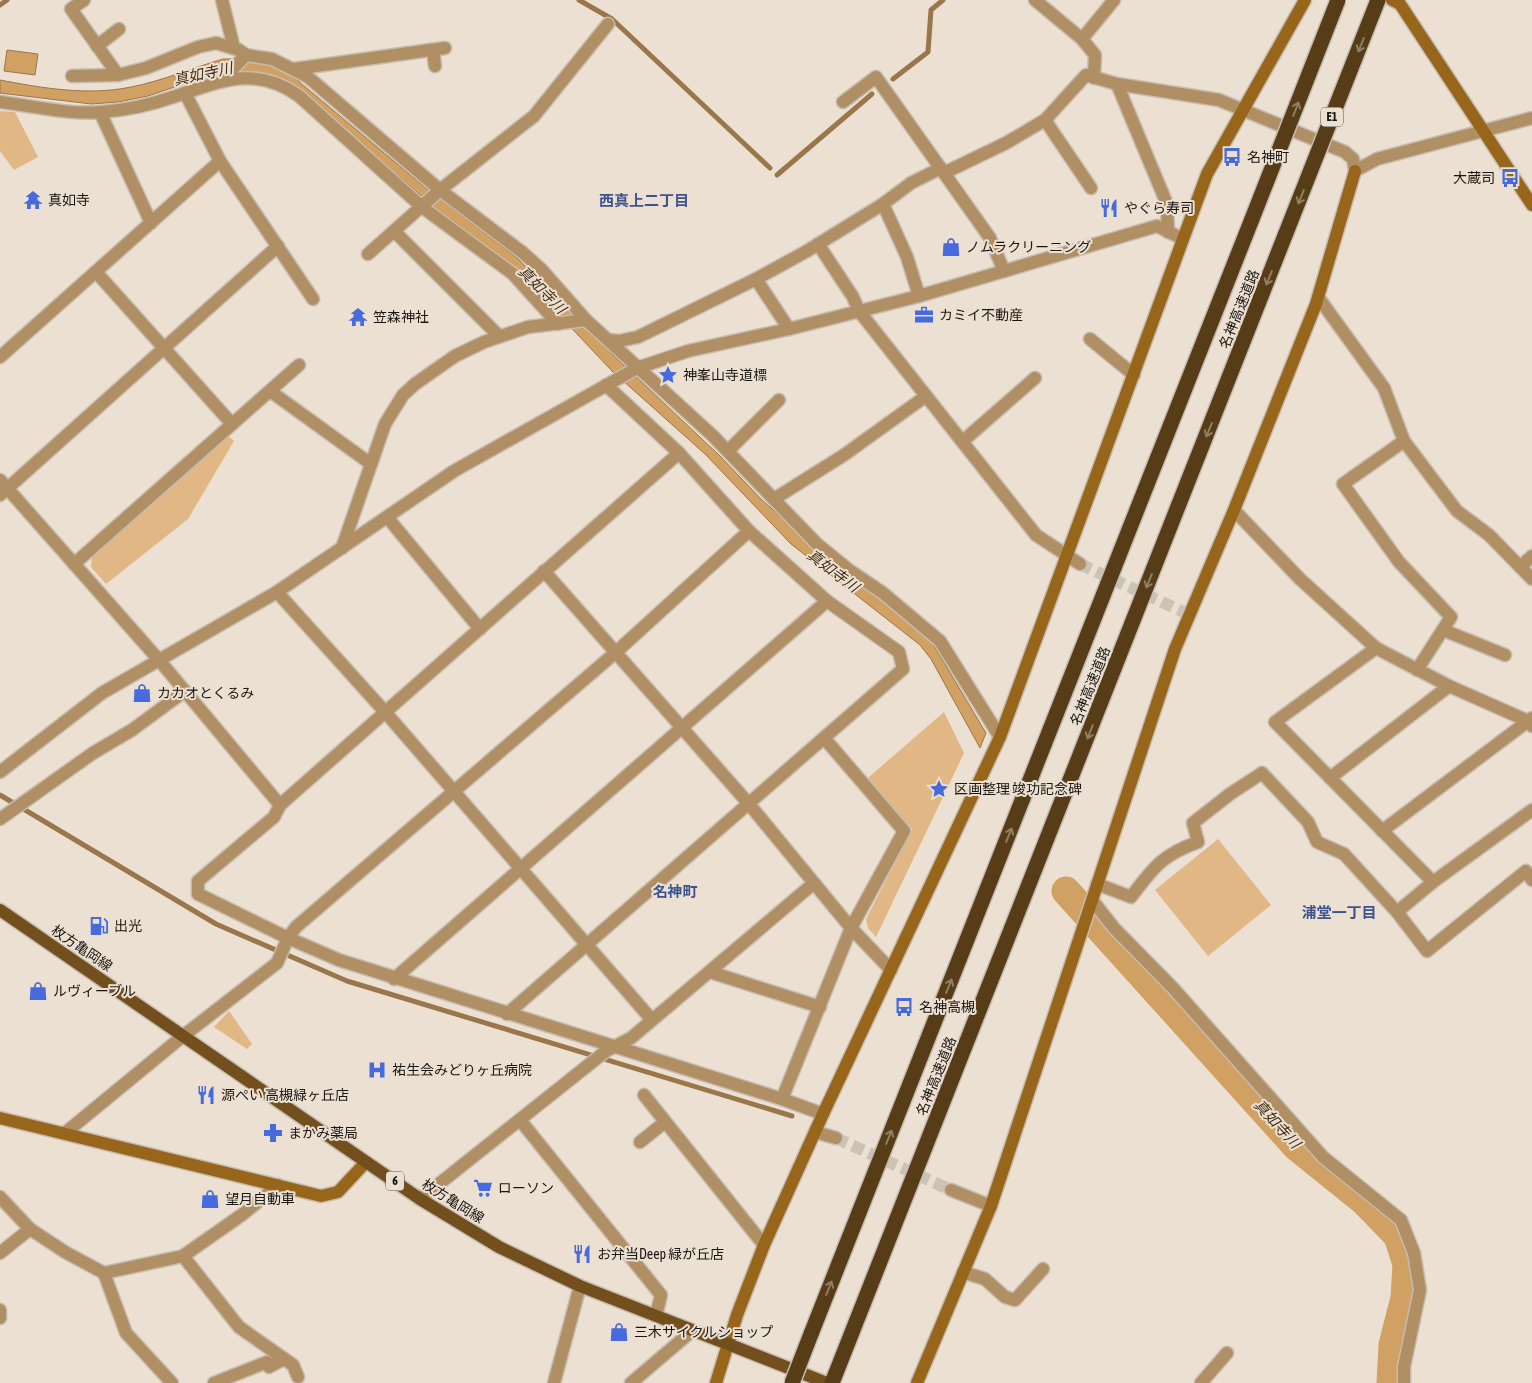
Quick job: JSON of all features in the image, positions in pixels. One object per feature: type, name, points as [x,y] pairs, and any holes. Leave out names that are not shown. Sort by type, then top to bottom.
[{"type":"highway","name":"名神高速道路","points":[[792,1383],[1338,0]]},
{"type":"highway","name":"名神高速道路","points":[[832,1383],[1378,0]]},
{"type":"main road","name":"枚方亀岡線","points":[[0,910],[420,1199],[499,1247],[580,1286],[827,1383]]},
{"type":"street","points":[[84,0],[71,9],[118,75]]},
{"type":"street","points":[[222,0],[234,48]]},
{"type":"street","points":[[1035,0],[1082,39],[1095,55],[1094,78]]},
{"type":"street","points":[[1082,39],[1114,0]]},
{"type":"street","points":[[716,1383],[764,1245],[822,1114],[1000,737],[1207,174],[1305,0]]},
{"type":"street","points":[[1392,0],[1400,4],[1532,205]]},
{"type":"street","points":[[368,254],[438,192],[534,116],[608,24]]},
{"type":"street","points":[[97,46],[119,29]]},
{"type":"street","points":[[72,76],[118,75],[146,68],[216,43],[234,48],[244,57],[272,59],[294,69],[314,82],[438,192],[522,252],[541,268],[584,320],[609,340],[728,451],[817,544],[849,570],[883,593],[940,641],[1000,737]]},
{"type":"street","points":[[294,69],[439,49],[435,66]]},
{"type":"street","points":[[224,78],[244,57]]},
{"type":"street","points":[[609,340],[619,341],[638,337],[756,279],[883,204],[911,182],[1006,143],[1045,120],[1086,75],[1117,84],[1219,100],[1345,152],[1353,159],[1354,171],[1318,297],[1234,510],[1175,649],[991,1206],[917,1383]]},
{"type":"street","points":[[0,102],[80,112],[100,112],[143,106],[224,78],[242,77],[262,79],[290,90],[424,205],[504,266],[560,323]]},
{"type":"street","points":[[843,102],[876,77],[990,238],[1004,271]]},
{"type":"street","points":[[1117,84],[1168,204],[1168,232]]},
{"type":"street","points":[[185,93],[220,161],[313,299]]},
{"type":"street","points":[[100,112],[150,223]]},
{"type":"street","points":[[1354,171],[1377,159],[1532,118]]},
{"type":"street","points":[[1045,120],[1091,188]]},
{"type":"street","points":[[0,358],[220,161]]},
{"type":"street","points":[[883,204],[907,257],[919,296]]},
{"type":"street","points":[[0,772],[102,693],[277,592],[454,470],[637,368],[688,351],[789,329],[919,296],[1157,226],[1183,239]]},
{"type":"street","points":[[394,232],[500,336]]},
{"type":"street","points":[[818,244],[853,297],[859,311],[1036,535],[1080,564]]},
{"type":"street","points":[[278,246],[163,349],[2,488],[74,564],[159,660],[280,805]]},
{"type":"street","points":[[96,272],[232,424]]},
{"type":"street","points":[[756,279],[789,329]]},
{"type":"street","points":[[1318,297],[1384,388],[1404,441],[1457,511],[1489,535],[1532,579]]},
{"type":"street","points":[[342,548],[385,424],[403,395],[441,364],[469,348],[528,327],[584,320]]},
{"type":"street","points":[[1090,339],[1134,375]]},
{"type":"street","points":[[74,564],[299,365]]},
{"type":"street","points":[[963,441],[1035,378]]},
{"type":"street","points":[[506,1014],[826,738],[903,669],[899,652],[827,601],[749,531],[679,453],[606,385]]},
{"type":"street","points":[[270,391],[371,464]]},
{"type":"street","points":[[774,499],[844,454],[926,396]]},
{"type":"street","points":[[728,451],[779,400]]},
{"type":"street","points":[[1404,441],[1343,484],[1399,562],[1451,617],[1417,670]]},
{"type":"street","points":[[679,453],[280,805],[274,817],[198,881],[198,894],[218,910],[286,943],[609,1049],[782,1099],[822,1114]]},
{"type":"street","points":[[1234,510],[1300,579],[1376,648],[1449,686],[1531,722]]},
{"type":"street","points":[[387,517],[480,628]]},
{"type":"street","points":[[65,1133],[183,1036],[277,963],[286,943],[296,928],[615,653],[749,531]]},
{"type":"street","points":[[1520,567],[1532,556]]},
{"type":"street","points":[[544,571],[748,804],[851,928],[891,970]]},
{"type":"street","points":[[277,592],[386,713],[652,1020]]},
{"type":"street","points":[[394,979],[680,727],[827,601]]},
{"type":"street","points":[[1443,630],[1505,655]]},
{"type":"street","points":[[1376,648],[1275,722],[1433,882]]},
{"type":"street","points":[[1330,778],[1449,686]]},
{"type":"street","points":[[0,820],[93,753],[132,730],[185,691]]},
{"type":"street","points":[[1382,831],[1531,722]]},
{"type":"street","points":[[782,1099],[851,928],[904,831],[826,738]]},
{"type":"street","points":[[1097,884],[1131,896],[1155,865],[1176,850],[1198,842],[1193,823],[1230,794],[1262,773],[1308,822],[1317,842],[1344,854],[1397,912],[1427,952],[1526,871],[1532,880]]},
{"type":"street","points":[[1397,912],[1433,882],[1532,810]]},
{"type":"street","points":[[420,1199],[609,1049],[631,1038],[814,884]]},
{"type":"street","points":[[1092,901],[1114,928],[1173,988],[1323,1157],[1401,1220],[1414,1253],[1420,1290],[1404,1367],[1404,1383]]},
{"type":"street","points":[[710,972],[820,1007]]},
{"type":"street","points":[[644,1095],[764,1245]]},
{"type":"street","points":[[0,1118],[321,1196],[338,1192],[366,1162]]},
{"type":"street","points":[[520,1120],[660,1294],[656,1316]]},
{"type":"street","points":[[640,1142],[665,1122]]},
{"type":"street","points":[[815,1132],[836,1138]]},
{"type":"street","points":[[0,1197],[30,1229],[65,1252],[104,1273],[183,1256],[243,1214],[278,1186]]},
{"type":"street","points":[[951,1190],[991,1206]]},
{"type":"street","points":[[0,1253],[30,1229]]},
{"type":"street","points":[[183,1256],[239,1327],[293,1366],[298,1377]]},
{"type":"street","points":[[964,1272],[986,1279],[1006,1297],[1015,1300],[1043,1269]]},
{"type":"street","points":[[104,1273],[126,1333],[172,1383]]},
{"type":"street","points":[[554,1383],[580,1286]]},
{"type":"street","points":[[0,1310],[0,1318]]},
{"type":"street","points":[[631,1383],[692,1331]]},
{"type":"street","points":[[1201,1383],[1227,1353]]},
{"type":"street","points":[[214,1383],[267,1362],[269,1367],[284,1359]]},
{"type":"shaded area","points":[[0,111],[15,112],[38,157],[14,170],[0,151]]},
{"type":"shaded area","points":[[228,436],[234,441],[188,519],[106,584],[91,567],[92,556]]},
{"type":"shaded area","points":[[944,712],[964,753],[876,937],[868,928],[866,919],[912,829],[868,782],[869,777]]},
{"type":"shaded area","points":[[1218,839],[1271,905],[1208,956],[1155,890]]},
{"type":"shaded area","points":[[229,1011],[252,1044],[247,1049],[214,1027]]},
{"type":"water","points":[[7,50],[38,54],[35,75],[4,71]]},
{"type":"water","points":[[223,59],[241,59],[258,62],[290,74],[427,189],[516,257],[613,355],[719,455],[762,500],[840,569],[921,630],[930,639],[986,733],[980,748],[931,659],[920,645],[791,544],[705,454],[612,371],[511,264],[434,207],[311,100],[266,74],[255,72],[213,74],[148,96],[118,102],[91,104],[0,93],[0,80],[65,90],[115,90],[154,81]]},
{"type":"waterway","points":[[0,5],[7,0]]},
{"type":"waterway","points":[[579,0],[612,19],[770,168]]},
{"type":"waterway","points":[[893,79],[928,52],[931,10],[943,0]]},
{"type":"waterway","points":[[777,175],[872,94]]},
{"type":"waterway","points":[[0,795],[216,924],[347,981],[792,1116]]},
{"type":"waterway","name":"真如寺川","points":[[1066,891],[1297,1147],[1364,1201],[1398,1236],[1407,1264],[1405,1298],[1393,1345],[1391,1383]]},
{"type":"tunnel","points":[[1080,564],[1190,615]]},
{"type":"tunnel","points":[[836,1138],[951,1190]]},
{"type":"place","name":"名神町","points":[[1232,157]]},
{"type":"place","name":"大蔵司","points":[[1510,178]]},
{"type":"place","name":"真如寺","points":[[33,200]]},
{"type":"place","name":"やぐら寿司","points":[[1109,208]]},
{"type":"place","name":"ノムラクリーニング","points":[[951,247]]},
{"type":"place","name":"カミイ不動産","points":[[924,315]]},
{"type":"place","name":"笠森神社","points":[[358,317]]},
{"type":"place","name":"神峯山寺道標","points":[[668,375]]},
{"type":"place","name":"カカオとくるみ","points":[[142,693]]},
{"type":"place","name":"区画整理 竣功記念碑","points":[[939,789]]},
{"type":"place","name":"出光","points":[[99,926]]},
{"type":"place","name":"ルヴィーブル","points":[[38,991]]},
{"type":"place","name":"名神高槻","points":[[904,1007]]},
{"type":"place","name":"祐生会みどりヶ丘病院","points":[[377,1070]]},
{"type":"place","name":"源ぺい 高槻緑ヶ丘店","points":[[206,1095]]},
{"type":"place","name":"まかみ薬局","points":[[273,1133]]},
{"type":"place","name":"ローソン","points":[[483,1188]]},
{"type":"place","name":"望月自動車","points":[[210,1199]]},
{"type":"place","name":"お弁当Deep 緑が丘店","points":[[582,1254]]},
{"type":"place","name":"三木サイクルショップ","points":[[619,1332]]},
{"type":"district","name":"西真上二丁目","points":[[644,201]]},
{"type":"district","name":"名神町","points":[[675,892]]},
{"type":"district","name":"浦堂一丁目","points":[[1339,913]]}]
